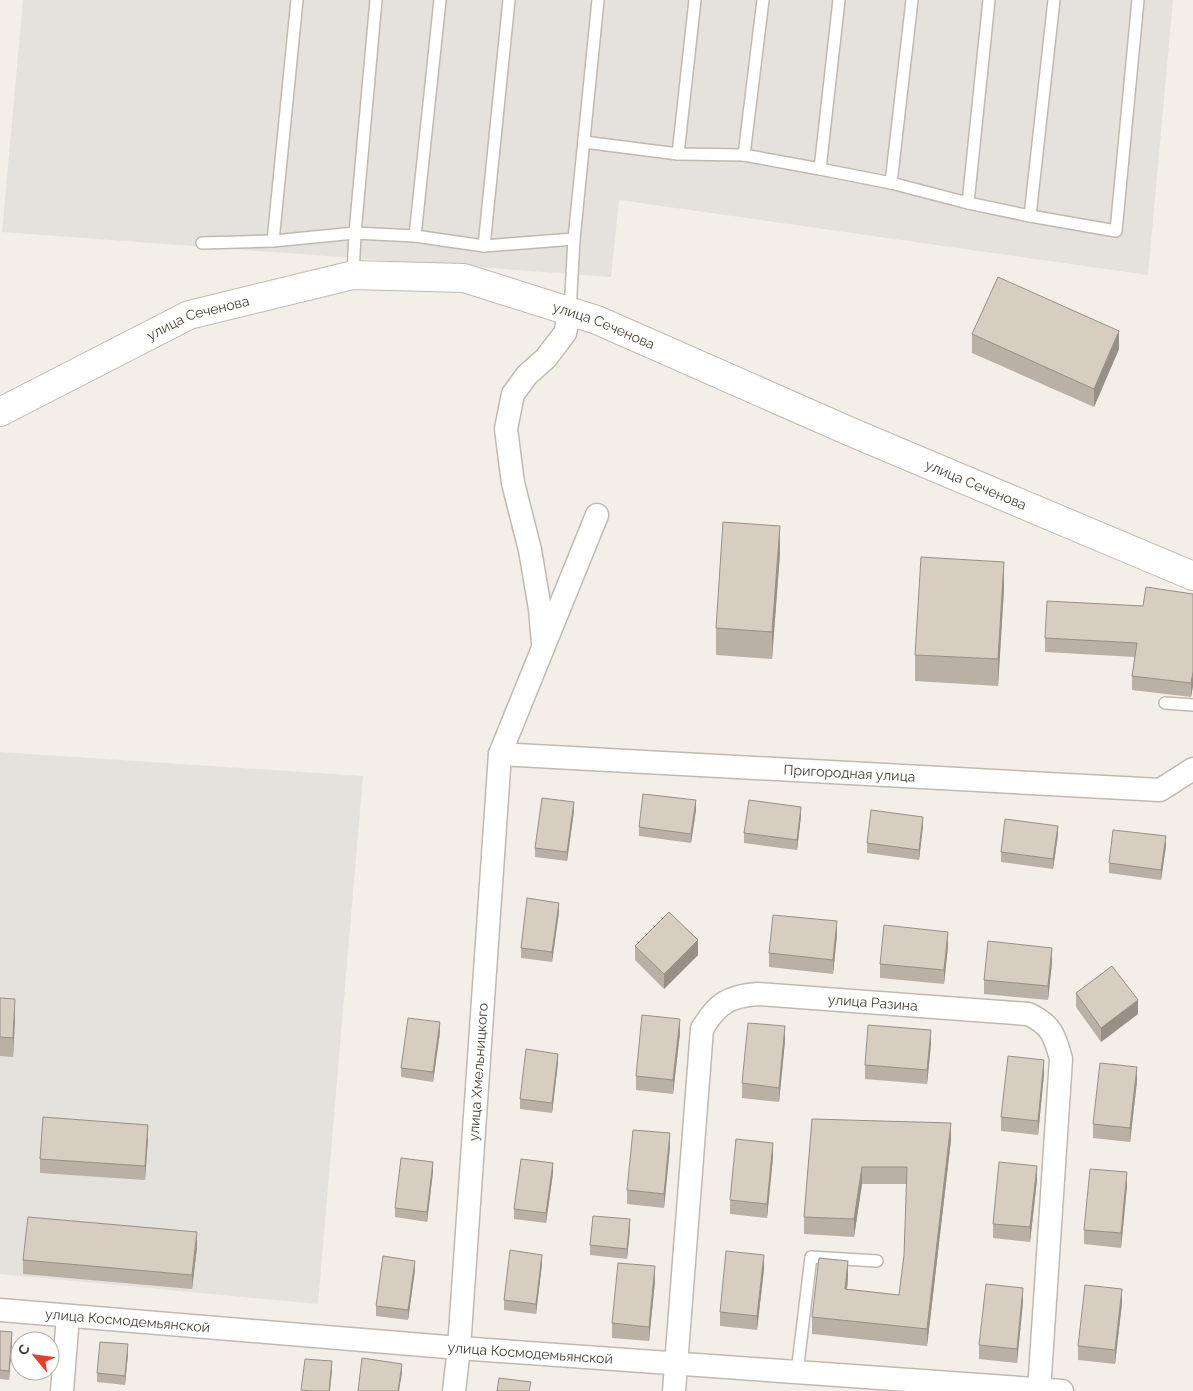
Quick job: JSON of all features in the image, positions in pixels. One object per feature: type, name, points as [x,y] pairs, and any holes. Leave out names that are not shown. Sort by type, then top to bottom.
[{"type":"street","name":"улица Сеченова","points":[[0,412],[189,315],[353,274],[464,278],[596,320],[851,432],[1193,576]]},
{"type":"street","points":[[544,649],[540,609],[530,550],[512,483],[506,429],[513,394],[527,375],[546,358],[565,333],[570,311]]},
{"type":"street","name":"улица Хмельницкого","points":[[454,1391],[459,1348],[500,754],[597,515]]},
{"type":"street","name":"Пригородная улица","points":[[500,754],[1160,790],[1193,769]]},
{"type":"street","name":"улица Разина","points":[[674,1391],[702,1029],[712,1012],[728,1000],[742,995],[758,994],[1028,1014],[1040,1019],[1049,1028],[1056,1041],[1060,1059],[1039,1390]]},
{"type":"street","name":"улица Космодемьянской","points":[[0,1310],[676,1364],[796,1381],[1062,1391]]},
{"type":"street","points":[[62,1391],[68,1316]]},
{"type":"lane","points":[[273,241],[297,0]]},
{"type":"lane","points":[[353,274],[376,0]]},
{"type":"lane","points":[[415,236],[440,0]]},
{"type":"lane","points":[[484,246],[509,0]]},
{"type":"lane","points":[[570,311],[574,238],[598,0]]},
{"type":"lane","points":[[678,154],[694,0]]},
{"type":"lane","points":[[744,155],[762,0]]},
{"type":"lane","points":[[820,169],[839,0]]},
{"type":"lane","points":[[891,183],[912,0]]},
{"type":"lane","points":[[968,203],[989,0]]},
{"type":"lane","points":[[1030,216],[1054,0]]},
{"type":"lane","points":[[584,142],[678,154],[744,155],[891,183],[968,203],[1030,216],[1116,231],[1138,0]]},
{"type":"lane","points":[[202,243],[273,241],[355,233],[415,236],[484,246],[574,238]]},
{"type":"lane","points":[[1164,703],[1193,705]]},
{"type":"lane","points":[[796,1381],[811,1257],[878,1261]]},
{"type":"shaded area","points":[[23,0],[1173,0],[1148,275],[619,200],[611,277],[2,232]]},
{"type":"shaded area","points":[[0,752],[363,776],[318,1304],[0,1274]]},
{"type":"building","points":[[998,277],[1119,331],[1094,389],[972,334]]},
{"type":"building","points":[[723,522],[780,526],[772,632],[716,628]]},
{"type":"building","points":[[921,557],[1004,562],[998,659],[915,655]]},
{"type":"building","points":[[1146,587],[1193,594],[1193,672],[1191,683],[1132,676],[1137,643],[1045,638],[1047,601],[1143,606]]},
{"type":"building","points":[[643,794],[696,800],[691,834],[639,827]]},
{"type":"building","points":[[542,798],[574,802],[567,852],[535,848]]},
{"type":"building","points":[[749,800],[801,807],[797,840],[744,833]]},
{"type":"building","points":[[871,810],[923,817],[919,850],[867,843]]},
{"type":"building","points":[[1005,819],[1058,826],[1053,859],[1001,852]]},
{"type":"building","points":[[1113,830],[1166,836],[1161,870],[1109,863]]},
{"type":"building","points":[[527,898],[559,903],[552,952],[521,948]]},
{"type":"building","points":[[669,912],[698,940],[664,974],[635,946]]},
{"type":"building","points":[[773,915],[837,921],[833,960],[769,953]]},
{"type":"building","points":[[884,925],[948,932],[944,970],[880,964]]},
{"type":"building","points":[[988,941],[1052,948],[1048,986],[984,980]]},
{"type":"building","points":[[1112,966],[1138,1000],[1101,1028],[1076,993]]},
{"type":"building","points":[[0,998],[15,999],[13,1038],[0,1037]]},
{"type":"building","points":[[642,1015],[680,1019],[673,1080],[636,1076]]},
{"type":"building","points":[[408,1018],[440,1022],[433,1072],[401,1068]]},
{"type":"building","points":[[748,1023],[785,1026],[779,1088],[742,1083]]},
{"type":"building","points":[[868,1025],[931,1030],[927,1070],[865,1065]]},
{"type":"building","points":[[526,1049],[558,1054],[552,1103],[520,1099]]},
{"type":"building","points":[[1008,1056],[1044,1060],[1038,1121],[1001,1117]]},
{"type":"building","points":[[1100,1063],[1137,1067],[1130,1128],[1093,1124]]},
{"type":"building","points":[[43,1117],[148,1125],[145,1166],[40,1159]]},
{"type":"building","points":[[812,1119],[951,1123],[927,1329],[812,1317],[819,1258],[848,1261],[845,1289],[899,1295],[904,1255],[907,1167],[862,1167],[854,1219],[804,1217]]},
{"type":"building","points":[[633,1130],[670,1133],[664,1194],[627,1190]]},
{"type":"building","points":[[736,1139],[773,1143],[767,1204],[730,1200]]},
{"type":"building","points":[[401,1158],[433,1162],[427,1212],[395,1208]]},
{"type":"building","points":[[521,1159],[553,1163],[546,1213],[514,1209]]},
{"type":"building","points":[[999,1162],[1037,1166],[1030,1227],[993,1224]]},
{"type":"building","points":[[1090,1169],[1127,1172],[1121,1233],[1084,1230]]},
{"type":"building","points":[[593,1216],[630,1219],[627,1249],[590,1245]]},
{"type":"building","points":[[28,1217],[197,1232],[192,1275],[23,1260]]},
{"type":"building","points":[[510,1250],[542,1255],[536,1304],[504,1300]]},
{"type":"building","points":[[726,1251],[764,1255],[757,1316],[720,1312]]},
{"type":"building","points":[[383,1256],[415,1261],[408,1310],[376,1306]]},
{"type":"building","points":[[618,1263],[655,1266],[649,1327],[612,1323]]},
{"type":"building","points":[[986,1284],[1023,1288],[1017,1349],[979,1345]]},
{"type":"building","points":[[1085,1285],[1122,1289],[1115,1350],[1078,1346]]},
{"type":"building","points":[[0,1331],[10,1332],[9,1371],[0,1370]]},
{"type":"building","points":[[100,1342],[128,1344],[125,1376],[97,1373]]},
{"type":"building","points":[[362,1358],[402,1364],[398,1391],[358,1391]]},
{"type":"building","points":[[305,1359],[332,1361],[329,1391],[301,1390]]},
{"type":"building","points":[[499,1378],[531,1382],[529,1391],[497,1391]]}]
